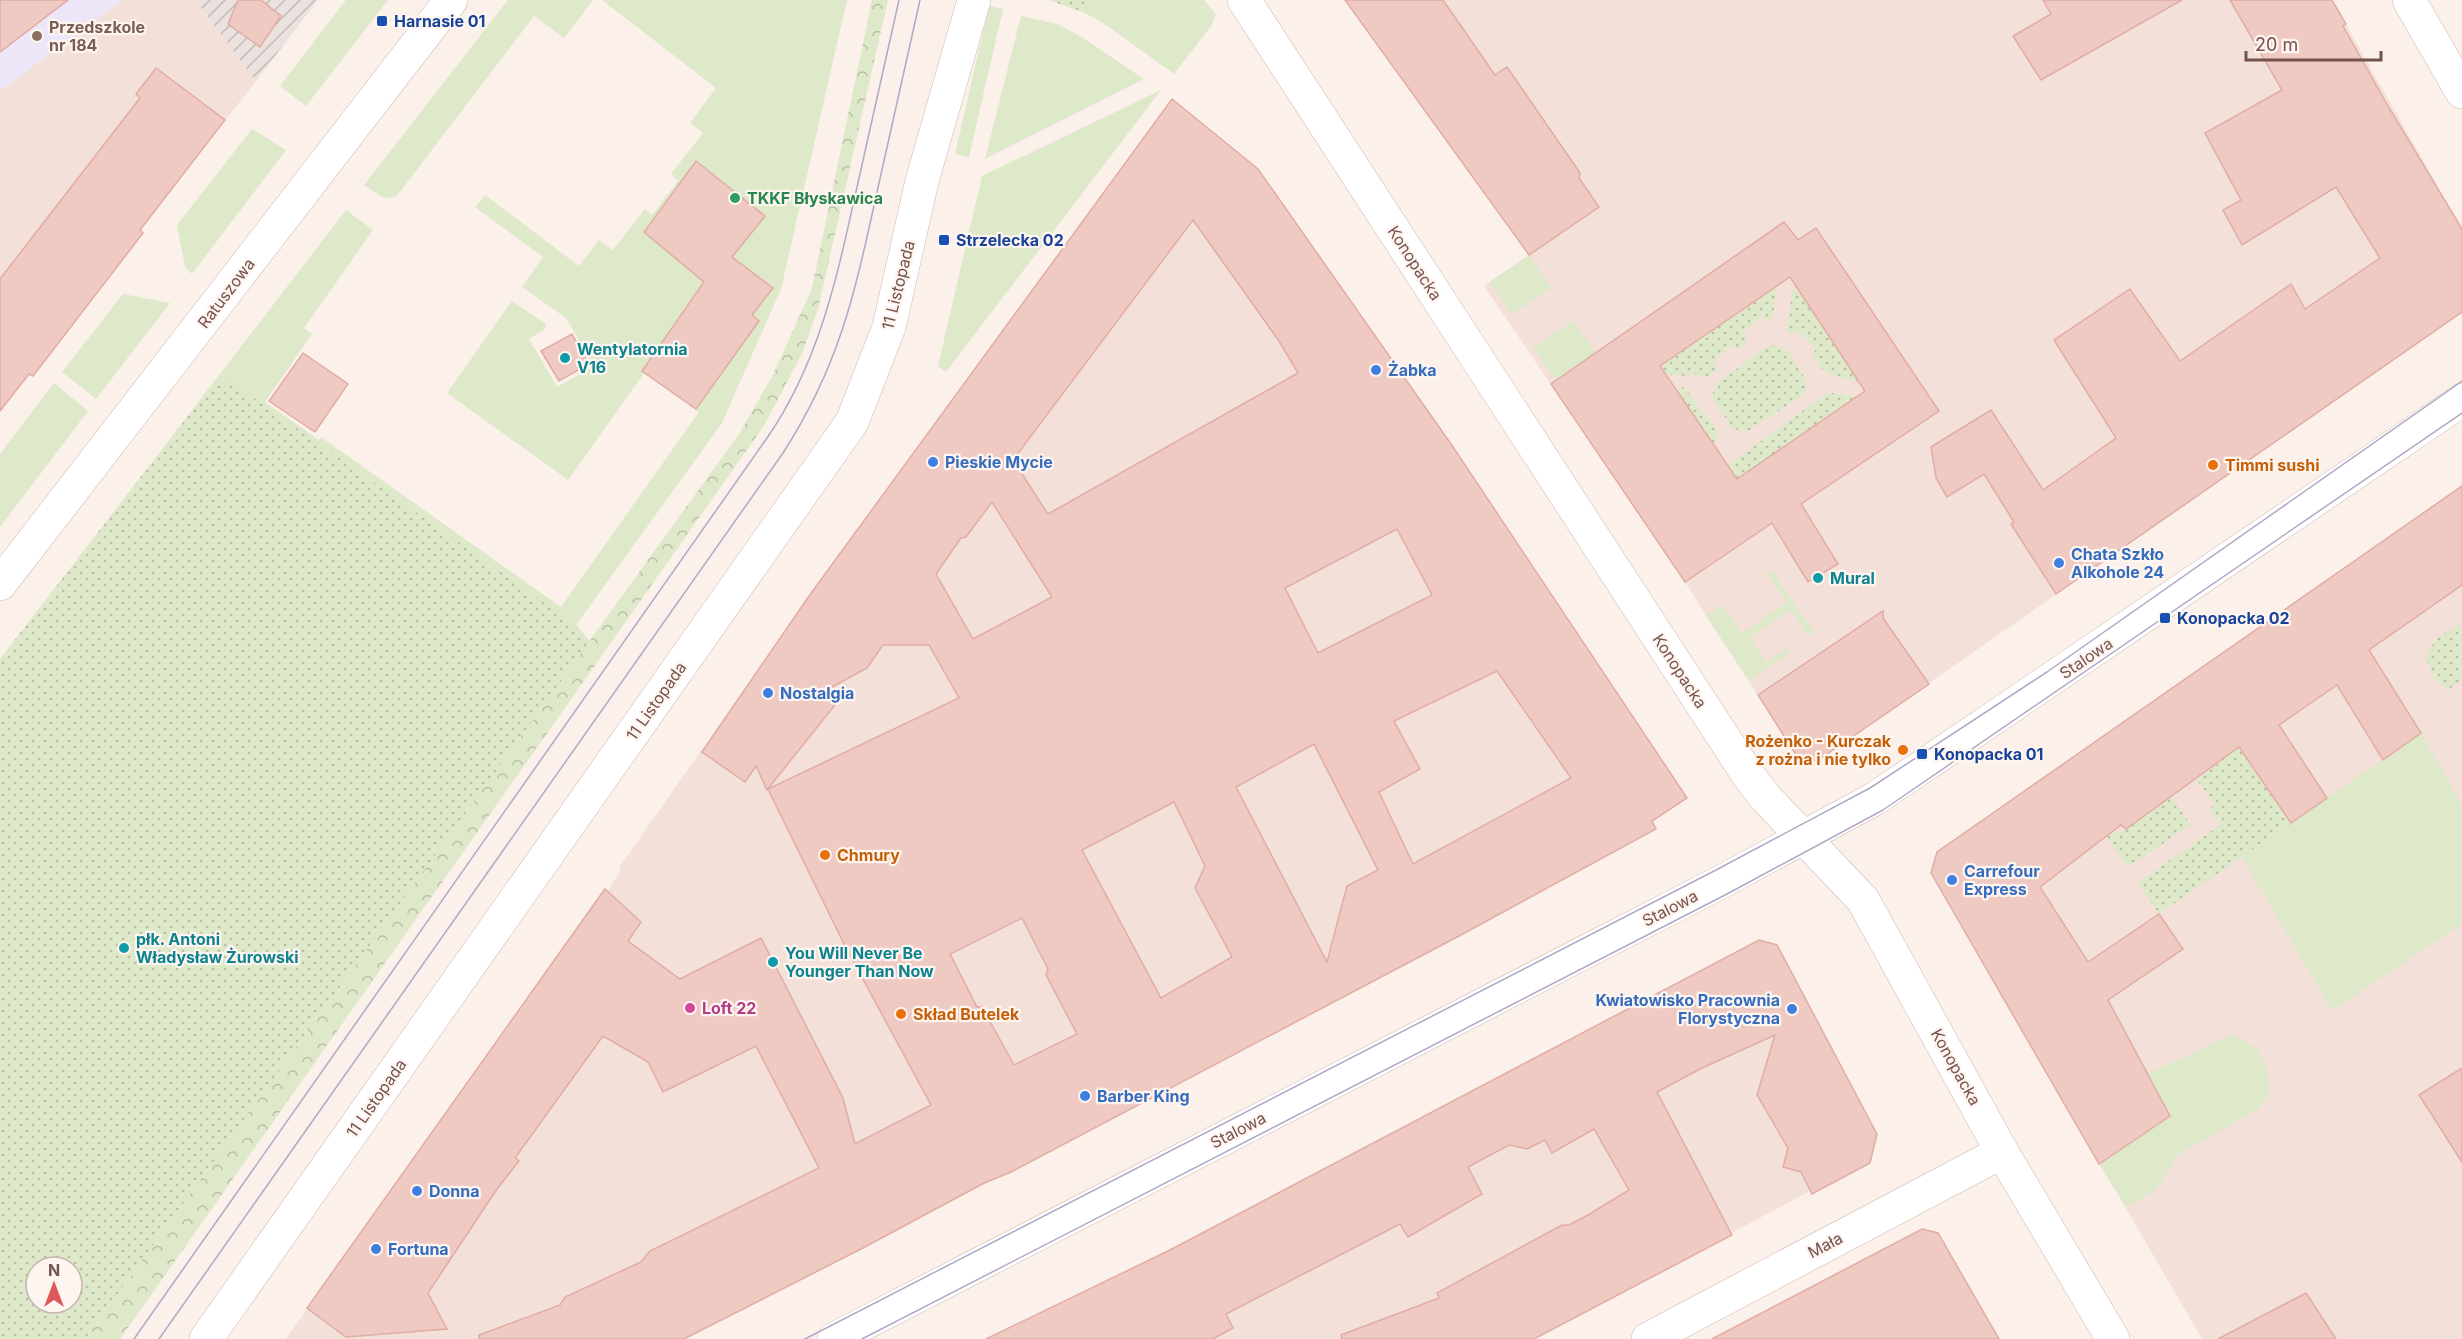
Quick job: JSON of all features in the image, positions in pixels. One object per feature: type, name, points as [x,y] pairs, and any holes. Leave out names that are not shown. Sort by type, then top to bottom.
[{"type":"street","name":"Ratuszowa","points":[[0,584],[452,0]]},
{"type":"street","name":"Konopacka","points":[[1244,0],[1748,775],[1766,798],[1863,900],[2002,1152],[2113,1339]]},
{"type":"street","points":[[2409,0],[2462,93]]},
{"type":"street","name":"11 Listopada","points":[[206,1339],[852,422],[890,327],[922,181],[974,1]]},
{"type":"street","name":"Stalowa","points":[[834,1339],[1876,798],[2462,400]]},
{"type":"street","name":"Mała","points":[[1648,1339],[2002,1152]]},
{"type":"shaded area","name":"Przedszkole nr 184","points":[[0,0],[123,0],[0,91]]},
{"type":"shaded area","points":[[123,0],[195,0],[256,81],[140,229],[143,233],[33,376],[29,374],[0,411],[0,91]]},
{"type":"shaded area","points":[[195,0],[318,0],[256,81]]},
{"type":"shaded area","points":[[1345,0],[2332,0],[2462,229],[2462,312],[1817,761],[1798,758],[1685,582],[1484,286],[1529,255]]},
{"type":"shaded area","points":[[1172,99],[1261,173],[1451,444],[1687,798],[1652,821],[1656,829],[1459,936],[1164,1092],[684,1339],[286,1339],[602,891],[605,888],[608,891],[621,870],[619,868],[809,596]]},
{"type":"shaded area","points":[[2462,486],[2462,1339],[2202,1339],[1931,873],[2060,767]]},
{"type":"shaded area","points":[[1759,940],[1822,1032],[1877,1134],[1870,1163],[1810,1191],[1534,1339],[990,1339],[1170,1250]]},
{"type":"green space","points":[[346,0],[388,0],[306,106],[280,86]]},
{"type":"green space","points":[[508,0],[593,0],[564,38],[534,16],[396,197],[384,198],[364,185]]},
{"type":"green space","points":[[602,0],[847,0],[781,289],[722,423],[576,625],[579,629],[200,400],[346,210],[373,230],[304,328],[312,334],[265,402],[319,440],[321,437],[561,607],[699,412],[644,373],[568,480],[447,393],[512,301],[546,324],[544,330],[529,339],[557,387],[594,366],[566,318],[522,287],[543,257],[475,207],[485,195],[579,266],[599,240],[613,250],[645,209],[652,215],[678,181],[671,174],[703,133],[690,123],[716,88]]},
{"type":"green space","points":[[872,0],[888,0],[818,309],[802,354],[763,427],[120,1339],[85,1339],[739,434],[773,375],[812,288]]},
{"type":"green space","points":[[1048,0],[1085,0],[1083,12]]},
{"type":"green space","points":[[1085,0],[1204,0],[1216,14],[1211,26],[1174,74],[1102,22],[1083,12]]},
{"type":"green space","points":[[989,6],[1003,9],[969,157],[955,154]]},
{"type":"green space","points":[[1021,16],[1057,24],[1080,36],[1144,79],[985,159]]},
{"type":"green space","points":[[1161,90],[946,372],[938,366],[982,176]]},
{"type":"green space","points":[[252,129],[286,150],[192,274],[185,267],[177,225]]},
{"type":"green space","points":[[1529,255],[1552,288],[1511,315],[1490,282]]},
{"type":"green space","points":[[1777,286],[1773,317],[1768,322],[1762,316],[1742,334],[1748,341],[1738,350],[1731,344],[1713,362],[1718,369],[1706,378],[1690,373],[1689,376],[1664,374],[1659,367]]},
{"type":"green space","points":[[1793,289],[1799,291],[1859,382],[1830,375],[1818,366],[1819,364],[1811,355],[1816,350],[1798,331],[1792,336],[1787,329]]},
{"type":"green space","points":[[123,294],[170,303],[96,399],[62,372]]},
{"type":"green space","points":[[1573,321],[1596,353],[1556,381],[1533,348]]},
{"type":"green space","points":[[1769,345],[1785,348],[1807,381],[1805,394],[1748,431],[1733,429],[1712,398],[1715,385]]},
{"type":"green space","points":[[217,378],[247,393],[576,625],[590,641],[85,1339],[0,1339],[0,659]]},
{"type":"green space","points":[[54,383],[88,411],[0,527],[0,454]]},
{"type":"green space","points":[[1684,387],[1719,432],[1714,444],[1676,389]]},
{"type":"green space","points":[[1826,394],[1856,397],[1738,479],[1728,465]]},
{"type":"green space","points":[[1772,571],[1814,632],[1808,636],[1791,610],[1750,638],[1766,662],[1788,648],[1791,652],[1749,681],[1706,616],[1723,605],[1742,633],[1787,602],[1767,574]]},
{"type":"green space","points":[[2462,623],[2462,680],[2448,690],[2437,682],[2425,658],[2436,639]]},
{"type":"green space","points":[[2421,733],[2462,805],[2462,924],[2332,1011],[2242,857]]},
{"type":"green space","points":[[2238,747],[2291,823],[2159,914],[2138,883],[2221,824],[2209,809],[2215,804],[2197,780],[2223,760],[2222,757]]},
{"type":"green space","points":[[2170,795],[2191,825],[2128,867],[2106,837],[2126,829]]},
{"type":"green space","points":[[2233,1034],[2257,1049],[2268,1071],[2269,1094],[2258,1109],[2178,1155],[2156,1190],[2126,1207],[2099,1164],[2170,1117],[2147,1074]]},
{"type":"building","points":[[0,0],[68,0],[0,52]]},
{"type":"building","points":[[238,0],[261,0],[281,16],[260,47],[228,24]]},
{"type":"building","points":[[1345,0],[1443,0],[1495,75],[1507,67],[1580,173],[1579,178],[1599,207],[1529,255]]},
{"type":"building","points":[[2043,0],[2182,0],[2041,80],[2013,36],[2051,14]]},
{"type":"building","points":[[2230,0],[2332,0],[2346,24],[2343,26],[2388,106],[2462,229],[2462,312],[2056,594],[2011,524],[2014,522],[1984,474],[1947,497],[1936,478],[1931,447],[1991,410],[2043,490],[2116,438],[2054,340],[2130,289],[2180,361],[2291,284],[2305,309],[2380,258],[2336,187],[2242,245],[2223,210],[2241,200],[2205,133],[2282,90]]},
{"type":"building","points":[[156,68],[225,120],[140,230],[143,233],[33,376],[29,374],[0,411],[0,279],[140,98],[136,94]]},
{"type":"building","points":[[1172,99],[1258,169],[1451,444],[1687,798],[1652,821],[1656,829],[1459,936],[1011,1172],[984,1183],[863,1248],[684,1339],[479,1339],[479,1335],[560,1305],[565,1297],[641,1262],[650,1251],[819,1168],[756,1046],[663,1092],[648,1062],[603,1036],[515,1158],[519,1161],[497,1189],[428,1293],[447,1329],[346,1337],[307,1308],[605,889],[641,922],[628,941],[680,979],[761,938],[843,1098],[855,1144],[931,1105],[845,946],[768,789],[959,698],[929,645],[883,645],[867,668],[819,694],[835,705],[767,790],[756,766],[745,782],[702,752],[809,596]],"holes":[[[1193,220],[1279,341],[1298,373],[1048,514],[1013,460]],[[992,502],[1052,597],[973,639],[936,574],[961,538],[966,537]],[[1397,529],[1432,595],[1318,653],[1285,588]],[[1497,671],[1571,778],[1413,864],[1379,792],[1420,769],[1394,721]],[[1314,744],[1378,870],[1347,886],[1327,962],[1236,787]],[[1174,802],[1205,866],[1195,888],[1232,957],[1161,998],[1082,850]],[[1022,918],[1048,969],[1046,975],[1077,1034],[1014,1065],[982,1007],[977,1007],[950,954]]]},
{"type":"building","points":[[696,161],[765,216],[732,257],[773,288],[752,315],[759,321],[696,409],[642,371],[704,282],[644,232]]},
{"type":"building","points":[[1784,222],[1798,240],[1816,228],[1939,411],[1801,504],[1838,564],[1808,582],[1772,523],[1685,582],[1551,384]],"holes":[[[1790,277],[1865,391],[1737,479],[1660,366]]]},
{"type":"building","name":"Wentylatornia V16","points":[[572,334],[589,364],[559,381],[541,351]]},
{"type":"building","points":[[303,353],[348,384],[315,432],[269,401]]},
{"type":"building","points":[[2462,486],[2462,585],[2369,650],[2421,733],[2383,760],[2337,685],[2279,725],[2327,798],[2291,823],[2239,747],[2126,829],[2121,825],[2040,887],[2088,962],[2159,914],[2183,949],[2108,1000],[2170,1116],[2099,1164],[1931,873],[1937,852]]},
{"type":"building","points":[[1883,611],[1883,618],[1929,684],[1817,761],[1798,758],[1758,695]]},
{"type":"building","points":[[1759,940],[1777,945],[1877,1134],[1870,1163],[1812,1194],[1801,1172],[1783,1167],[1788,1148],[1757,1095],[1775,1035],[1702,1068],[1657,1092],[1732,1235],[1534,1339],[1342,1339],[1341,1335],[1439,1298],[1437,1293],[1562,1225],[1569,1225],[1588,1215],[1629,1190],[1594,1129],[1552,1153],[1545,1140],[1527,1149],[1509,1145],[1468,1167],[1482,1194],[1408,1237],[1400,1224],[1226,1314],[1233,1328],[1213,1339],[986,1339],[1170,1250]]},
{"type":"building","points":[[2462,1068],[2462,1162],[2419,1095]]},
{"type":"building","points":[[1922,1229],[1938,1233],[1999,1339],[1712,1339]]},
{"type":"building","points":[[2306,1293],[2336,1339],[2218,1339]]},
{"type":"tram line","points":[[134,1339],[785,410],[812,352],[832,291],[899,0]]},
{"type":"tram line","points":[[159,1339],[783,453],[803,421],[832,358],[853,295],[920,0]]},
{"type":"tram line","points":[[805,1339],[1716,870],[1870,788],[2047,672],[2462,381]]},
{"type":"tram line","points":[[862,1339],[1727,894],[1883,810],[2462,413]]},
{"type":"place","name":"Harnasie 01","points":[[382,21]]},
{"type":"place","name":"Przedszkole nr 184","points":[[37,36]]},
{"type":"place","name":"TKKF Błyskawica","points":[[735,198]]},
{"type":"place","name":"Strzelecka 02","points":[[944,240]]},
{"type":"place","name":"Wentylatornia V16","points":[[565,358]]},
{"type":"place","name":"Żabka","points":[[1376,370]]},
{"type":"place","name":"Pieskie Mycie","points":[[933,462]]},
{"type":"place","name":"Timmi sushi","points":[[2213,465]]},
{"type":"place","name":"Chata Szkło Alkohole 24","points":[[2059,563]]},
{"type":"place","name":"Mural","points":[[1818,578]]},
{"type":"place","name":"Konopacka 02","points":[[2165,618]]},
{"type":"place","name":"Nostalgia","points":[[768,693]]},
{"type":"place","name":"Rożenko - Kurczak z rożna i nie tylko","points":[[1903,750]]},
{"type":"place","name":"Konopacka 01","points":[[1922,754]]},
{"type":"place","name":"Chmury","points":[[825,855]]},
{"type":"place","name":"Carrefour Express","points":[[1952,880]]},
{"type":"place","name":"płk. Antoni Władysław Żurowski","points":[[124,948]]},
{"type":"place","name":"You Will Never Be Younger Than Now","points":[[773,962]]},
{"type":"place","name":"Loft 22","points":[[690,1008]]},
{"type":"place","name":"Kwiatowisko Pracownia Florystyczna","points":[[1792,1009]]},
{"type":"place","name":"Skład Butelek","points":[[901,1014]]},
{"type":"place","name":"Barber King","points":[[1085,1096]]},
{"type":"place","name":"Donna","points":[[417,1191]]},
{"type":"place","name":"Fortuna","points":[[376,1249]]}]
